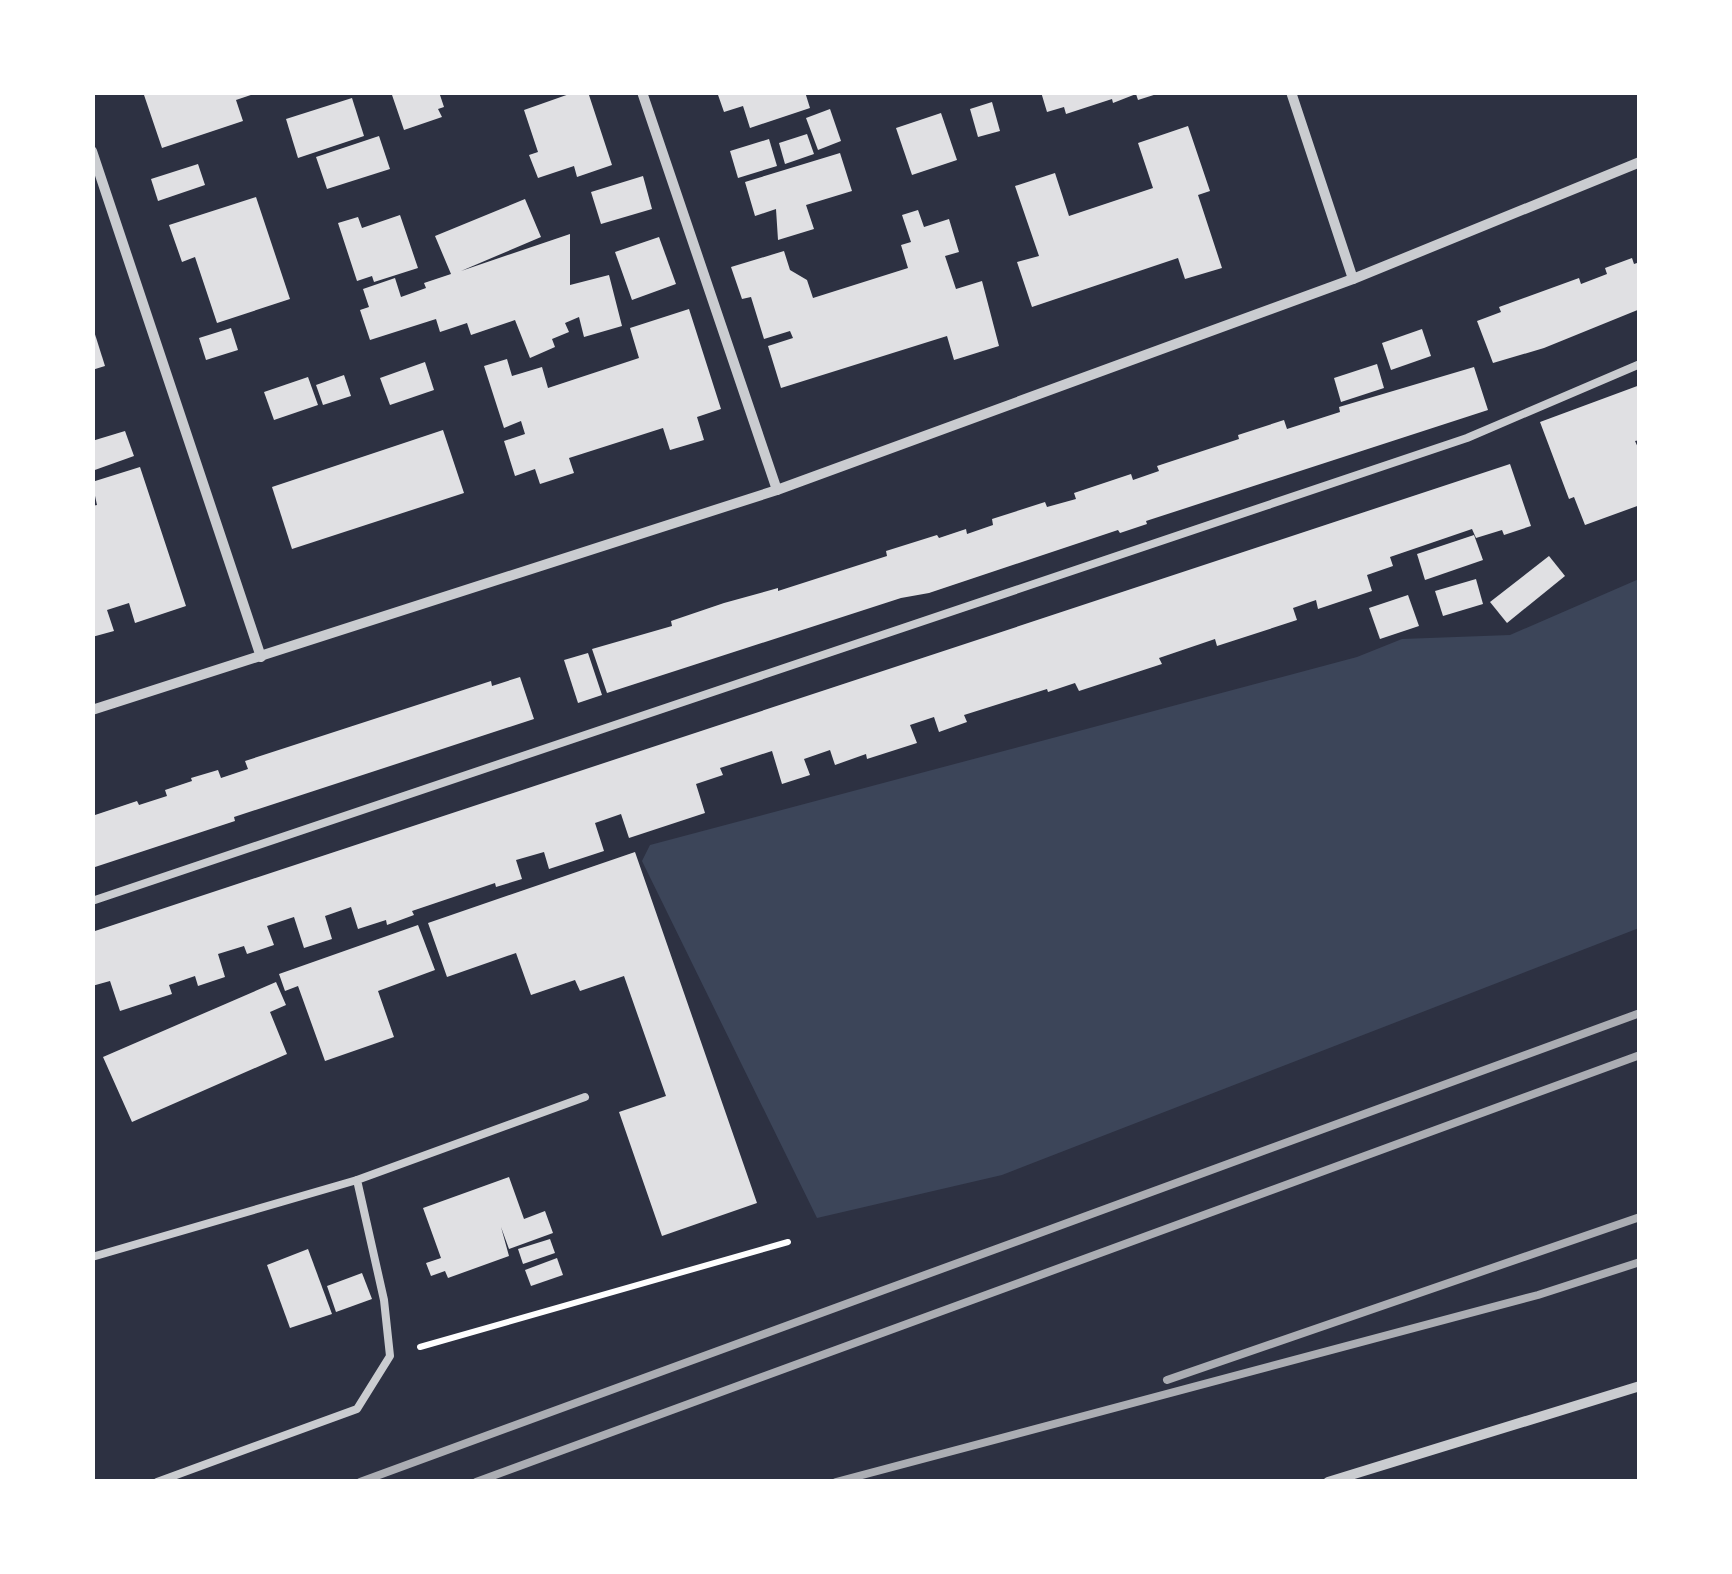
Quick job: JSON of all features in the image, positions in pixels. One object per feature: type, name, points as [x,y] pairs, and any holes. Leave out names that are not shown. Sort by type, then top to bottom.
[{"type":"street","points":[[642,92],[776,490]]},
{"type":"street","points":[[1291,92],[1353,279]]},
{"type":"street","points":[[92,151],[262,657]]},
{"type":"street","points":[[92,710],[776,490],[1353,279],[1640,162]]},
{"type":"street","points":[[1328,1482],[1640,1386]]},
{"type":"lane","points":[[92,901],[1467,438],[1640,364]]},
{"type":"lane","points":[[92,1257],[358,1180],[585,1096]]},
{"type":"lane","points":[[158,1482],[357,1409],[390,1356],[384,1300],[358,1180]]},
{"type":"path","points":[[390,1356],[788,1242]]},
{"type":"shaded area","points":[[1639,579],[1639,928],[1002,1175],[817,1218],[642,861],[650,845],[1357,657],[1402,639],[1510,635]]},
{"type":"building","points":[[143,92],[257,93],[236,100],[243,121],[162,148]]},
{"type":"building","points":[[391,92],[439,92],[444,107],[438,109],[442,117],[404,130]]},
{"type":"building","points":[[575,92],[588,92],[612,165],[577,177],[574,166],[538,178],[529,155],[538,152],[524,110]]},
{"type":"building","points":[[717,92],[805,92],[810,108],[750,128],[743,106],[724,112]]},
{"type":"building","points":[[1041,92],[1160,93],[1138,100],[1136,94],[1113,103],[1112,99],[1066,114],[1064,107],[1047,112]]},
{"type":"building","points":[[352,98],[364,136],[298,158],[286,119]]},
{"type":"building","points":[[992,102],[1000,131],[978,137],[970,109]]},
{"type":"building","points":[[830,109],[841,141],[818,150],[806,118]]},
{"type":"building","points":[[941,113],[957,160],[912,175],[896,128]]},
{"type":"building","points":[[1188,126],[1210,191],[1198,195],[1222,268],[1185,279],[1178,258],[1032,307],[1017,262],[1039,256],[1015,186],[1055,173],[1069,216],[1153,188],[1138,143]]},
{"type":"building","points":[[807,134],[814,154],[785,164],[779,143]]},
{"type":"building","points":[[379,136],[390,169],[327,189],[316,157]]},
{"type":"building","points":[[769,139],[777,166],[738,178],[730,151]]},
{"type":"building","points":[[840,153],[852,191],[806,205],[814,229],[778,240],[776,209],[755,216],[745,182]]},
{"type":"building","points":[[198,164],[205,185],[158,201],[151,179]]},
{"type":"building","points":[[643,176],[652,209],[601,224],[591,192]]},
{"type":"building","points":[[256,197],[290,299],[217,323],[195,257],[182,262],[169,225]]},
{"type":"building","points":[[525,199],[541,237],[461,271],[570,234],[570,285],[609,275],[622,326],[584,337],[579,317],[565,323],[569,332],[552,339],[555,347],[530,358],[515,320],[471,335],[467,323],[440,332],[436,319],[370,340],[360,310],[369,307],[363,289],[395,278],[401,297],[426,288],[424,283],[451,274],[435,236]]},
{"type":"building","points":[[918,210],[924,227],[949,219],[959,252],[945,256],[956,289],[982,281],[999,346],[954,360],[947,336],[781,388],[768,346],[793,338],[790,331],[764,339],[751,297],[742,299],[731,267],[784,251],[790,270],[807,280],[813,298],[908,268],[901,245],[911,242],[902,215]]},
{"type":"building","points":[[400,215],[418,268],[374,282],[372,276],[357,281],[338,223],[358,217],[362,228]]},
{"type":"building","points":[[659,237],[676,284],[632,300],[615,252]]},
{"type":"building","points":[[1632,258],[1634,264],[1640,262],[1640,309],[1544,348],[1493,363],[1477,321],[1501,312],[1499,307],[1579,278],[1581,284],[1607,274],[1605,268]]},
{"type":"building","points":[[689,309],[721,409],[697,417],[704,440],[670,450],[663,428],[569,458],[574,473],[540,484],[535,469],[515,476],[504,441],[525,434],[521,421],[504,428],[484,366],[507,359],[512,376],[542,367],[548,388],[639,358],[630,328]]},
{"type":"building","points":[[231,328],[238,350],[206,360],[199,338]]},
{"type":"building","points":[[92,329],[105,366],[92,370]]},
{"type":"building","points":[[1422,329],[1431,356],[1391,370],[1382,343]]},
{"type":"building","points":[[425,362],[434,390],[390,405],[380,378]]},
{"type":"building","points":[[1377,364],[1384,388],[1341,402],[1334,378]]},
{"type":"building","points":[[1474,367],[1488,410],[1146,521],[1147,524],[1120,533],[1118,530],[607,693],[592,649],[672,626],[671,621],[724,603],[778,591],[887,556],[886,551],[937,535],[939,538],[966,529],[967,534],[993,525],[992,519],[1020,510],[1045,502],[1047,507],[1076,499],[1074,493],[1131,474],[1133,480],[1159,471],[1157,466],[1284,420],[1287,429],[1340,412],[1339,407]]},
{"type":"building","points":[[344,375],[351,396],[323,405],[316,385]]},
{"type":"building","points":[[308,377],[318,405],[274,420],[264,392]]},
{"type":"building","points":[[1640,385],[1640,440],[1635,441],[1640,452],[1640,505],[1585,525],[1574,497],[1569,499],[1540,422]]},
{"type":"building","points":[[443,430],[464,493],[292,549],[272,487]]},
{"type":"building","points":[[125,431],[134,456],[92,471],[92,441]]},
{"type":"building","points":[[1510,464],[1531,526],[1504,535],[1502,530],[1476,538],[1472,529],[1390,557],[1393,566],[1367,575],[1372,591],[1318,609],[1316,600],[1293,608],[1297,620],[1217,646],[1215,639],[1159,658],[1162,664],[1079,691],[1075,683],[1048,692],[1047,689],[964,715],[967,722],[939,732],[934,717],[910,725],[917,743],[867,759],[866,754],[835,765],[830,750],[804,759],[810,775],[782,784],[772,751],[720,768],[723,775],[696,784],[705,813],[629,838],[621,814],[595,823],[604,851],[549,869],[544,852],[516,860],[522,879],[496,887],[495,883],[412,911],[414,915],[387,925],[386,920],[358,929],[351,907],[325,916],[332,939],[304,948],[294,917],[267,926],[274,945],[247,954],[244,946],[218,954],[225,977],[198,986],[195,976],[169,985],[172,994],[120,1011],[110,981],[92,986],[92,932]]},
{"type":"building","points":[[140,467],[186,606],[135,623],[129,603],[107,610],[114,631],[92,637],[92,506],[97,505],[92,482]]},
{"type":"building","points":[[1474,535],[1483,560],[1425,580],[1417,554]]},
{"type":"building","points":[[1549,556],[1565,576],[1507,623],[1490,602]]},
{"type":"building","points":[[1476,579],[1483,604],[1443,616],[1435,591]]},
{"type":"building","points":[[1408,595],[1419,626],[1380,639],[1369,608]]},
{"type":"building","points":[[588,653],[602,695],[578,703],[564,660]]},
{"type":"building","points":[[520,677],[534,719],[92,868],[92,816],[167,796],[165,790],[192,781],[191,778],[218,770],[221,778],[248,769],[245,761],[491,681],[492,686]]},
{"type":"building","points":[[635,852],[757,1203],[662,1236],[619,1112],[666,1096],[624,976],[580,991],[575,980],[531,995],[516,953],[447,977],[428,923]]},
{"type":"building","points":[[418,925],[435,970],[378,991],[394,1037],[325,1061],[298,986],[285,991],[279,974]]},
{"type":"building","points":[[276,982],[286,1005],[270,1012],[287,1054],[132,1122],[103,1057]]},
{"type":"building","points":[[509,1177],[524,1219],[545,1211],[553,1233],[509,1249],[501,1227],[509,1256],[448,1278],[445,1271],[431,1276],[426,1263],[441,1258],[423,1208]]},
{"type":"building","points":[[550,1239],[555,1253],[523,1264],[518,1249]]},
{"type":"building","points":[[308,1249],[332,1314],[290,1328],[267,1265]]},
{"type":"building","points":[[557,1258],[563,1275],[531,1286],[525,1270]]},
{"type":"building","points":[[362,1273],[372,1299],[336,1312],[327,1286]]},
{"type":"railway","points":[[360,1482],[1640,1013]]},
{"type":"railway","points":[[476,1482],[1640,1055]]},
{"type":"railway","points":[[1167,1380],[1640,1217]]},
{"type":"railway","points":[[836,1482],[1538,1295],[1640,1262]]}]
